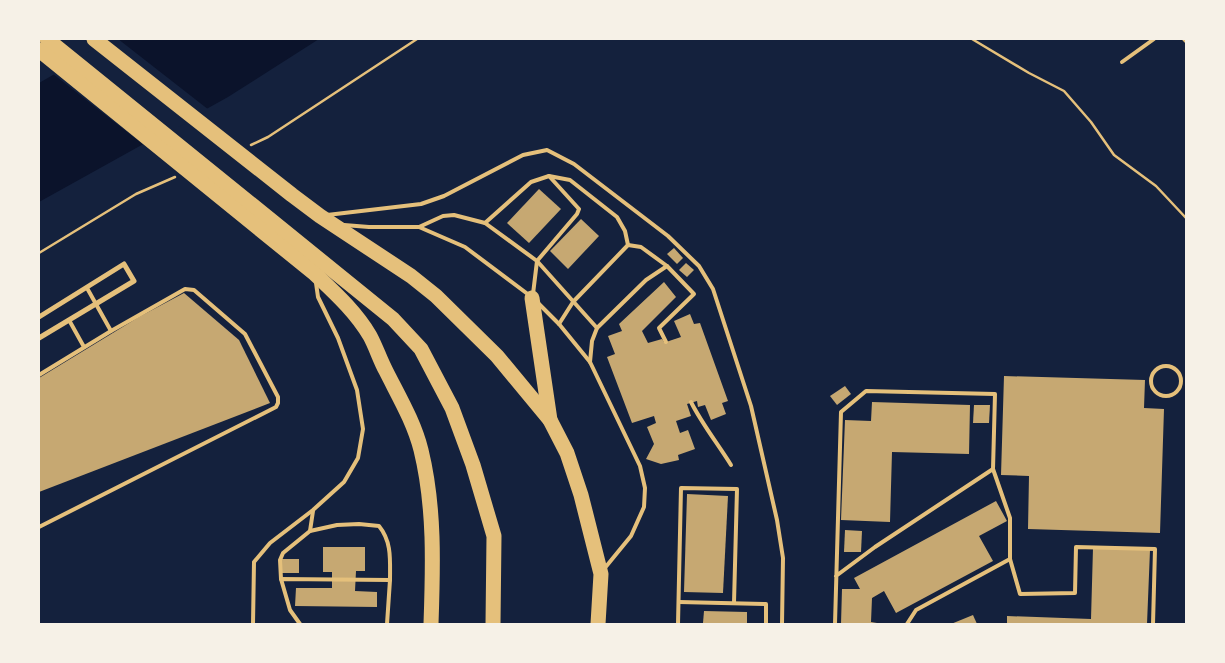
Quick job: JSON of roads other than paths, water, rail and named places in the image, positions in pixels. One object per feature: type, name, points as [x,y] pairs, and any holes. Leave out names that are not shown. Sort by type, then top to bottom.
[{"type":"highway","points":[[47,39],[393,319],[421,349],[452,408],[474,464],[494,536],[493,624]]},
{"type":"highway","points":[[94,39],[292,195],[326,220],[412,276],[436,296],[497,356],[550,420],[567,453],[581,495],[601,574],[598,624]]},
{"type":"highway","points":[[39,50],[315,274],[344,300],[370,336],[406,409],[421,449],[431,521],[431,624]]},
{"type":"highway","points":[[532,298],[550,420]]},
{"type":"street","points":[[39,317],[124,264],[134,281],[39,338]]},
{"type":"lane","points":[[1122,62],[1154,39]]},
{"type":"lane","points":[[326,220],[421,204],[444,196],[523,155],[547,150],[574,164],[668,236],[699,266],[713,289],[751,406],[777,520],[783,558],[782,624]]},
{"type":"lane","points":[[485,223],[531,182],[549,176],[570,180],[617,217],[625,231],[628,245]]},
{"type":"lane","points":[[532,298],[537,261],[577,214],[579,209],[549,176]]},
{"type":"lane","points":[[419,227],[443,216],[454,215],[485,223],[537,261],[597,328]]},
{"type":"lane","points":[[326,220],[368,227],[419,227],[464,247],[532,298],[559,324],[590,362],[640,466],[645,488],[644,507],[631,536],[601,574]]},
{"type":"lane","points":[[628,245],[641,248],[667,266],[694,294],[659,328],[666,342]]},
{"type":"lane","points":[[559,324],[573,302],[628,245]]},
{"type":"lane","points":[[590,362],[592,341],[597,328],[646,280],[667,266]]},
{"type":"lane","points":[[253,624],[254,562],[270,543],[313,510],[344,482],[358,458],[362,428],[357,390],[338,338],[318,298],[315,274]]},
{"type":"lane","points":[[87,288],[111,330]]},
{"type":"lane","points":[[39,375],[84,346],[184,289],[194,290],[245,334],[278,398],[278,403],[276,408],[39,527]]},
{"type":"lane","points":[[69,320],[84,346]]},
{"type":"lane","points":[[1164,365],[1178,371],[1181,378],[1178,389],[1170,395],[1160,395],[1150,384],[1150,378],[1155,370],[1164,365]]},
{"type":"lane","points":[[1181,378],[1186,377]]},
{"type":"lane","points":[[835,624],[841,412],[866,391],[995,394],[993,469],[1010,518],[1010,559],[1020,594],[1075,593],[1076,547],[1156,549],[1153,624]]},
{"type":"lane","points":[[691,402],[731,466]]},
{"type":"lane","points":[[836,576],[875,547],[993,469]]},
{"type":"lane","points":[[678,624],[680,488],[737,489],[734,603]]},
{"type":"lane","points":[[310,531],[313,510]]},
{"type":"lane","points":[[300,624],[290,610],[280,579],[280,560],[283,553],[310,531],[337,525],[359,524],[379,526],[385,533],[388,541],[390,580],[387,624]]},
{"type":"lane","points":[[907,624],[916,610],[1010,559]]},
{"type":"lane","points":[[280,579],[390,580]]},
{"type":"lane","points":[[678,602],[766,604],[766,624]]},
{"type":"water","points":[[116,39],[319,39],[228,97],[39,202],[39,83]]}]
